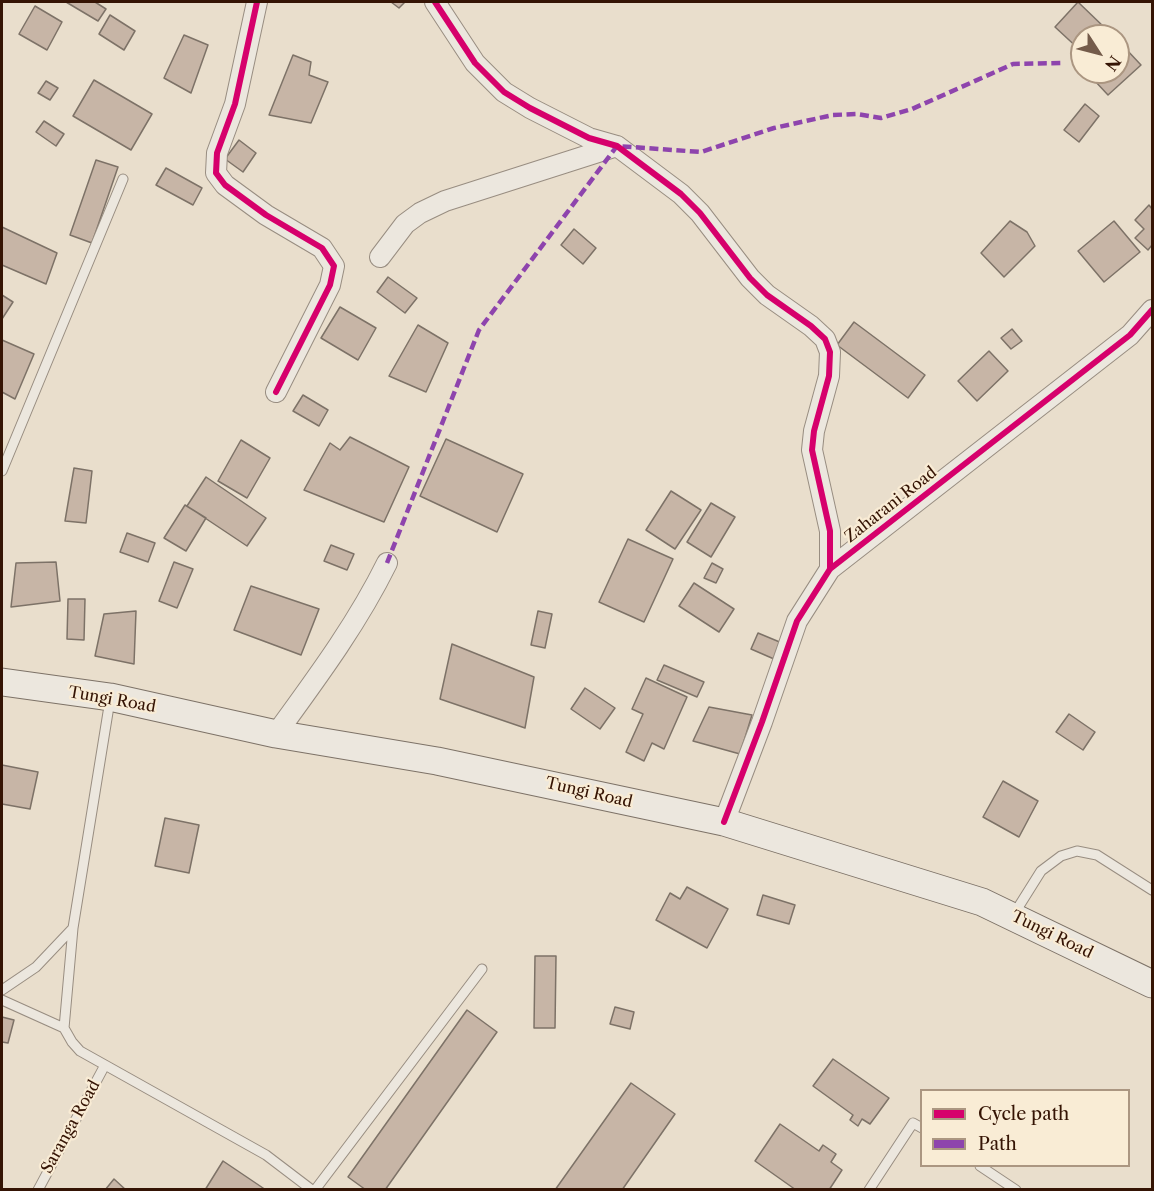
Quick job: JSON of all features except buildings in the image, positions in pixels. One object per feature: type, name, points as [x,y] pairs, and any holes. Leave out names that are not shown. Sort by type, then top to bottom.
[{"type":"main road","name":"Tungi Road","points":[[2,682],[110,698],[276,734],[437,761],[724,822],[982,902],[1152,984]]},
{"type":"street","points":[[257,2],[235,104],[217,153],[216,173],[225,185],[266,215],[322,248],[334,266],[330,285],[276,392]]},
{"type":"street","points":[[435,2],[475,63],[504,92],[589,138],[616,146],[689,201],[750,278],[767,295],[812,326],[825,339],[830,352],[830,376],[814,431],[812,450],[830,531],[830,569]]},
{"type":"street","points":[[380,257],[405,224],[420,213],[446,201],[616,146]]},
{"type":"street","name":"Zaharani Road","points":[[724,822],[797,621],[830,569],[1130,335],[1152,310]]},
{"type":"street","points":[[276,734],[319,675],[376,585],[387,563]]},
{"type":"lane","points":[[2,471],[123,179]]},
{"type":"lane","points":[[110,698],[73,928],[64,1028],[80,1051],[266,1155],[314,1190],[482,969]]},
{"type":"lane","points":[[1013,916],[1041,871],[1061,856],[1077,851],[1097,855],[1152,890]]},
{"type":"lane","points":[[2,990],[36,967],[73,928]]},
{"type":"lane","points":[[2,1000],[64,1028]]},
{"type":"lane","name":"Saranga Road","points":[[38,1190],[105,1065]]},
{"type":"lane","points":[[869,1190],[913,1123],[920,1127]]},
{"type":"lane","points":[[982,1167],[1016,1190]]},
{"type":"marked path","points":[[387,563],[479,330],[617,146],[701,152],[774,128],[833,115],[857,114],[881,118],[912,109],[1013,64],[1063,63]]},
{"type":"cycle path","points":[[257,2],[235,104],[217,153],[216,173],[225,185],[266,215],[322,248],[334,266],[330,285],[276,392]]},
{"type":"cycle path","points":[[435,2],[475,63],[504,92],[589,138],[617,146],[681,194],[700,213],[750,278],[767,295],[811,326],[825,339],[830,352],[829,376],[814,431],[812,450],[830,531],[830,569]]},
{"type":"cycle path","points":[[724,822],[797,621],[830,569],[1130,335],[1152,310]]}]
